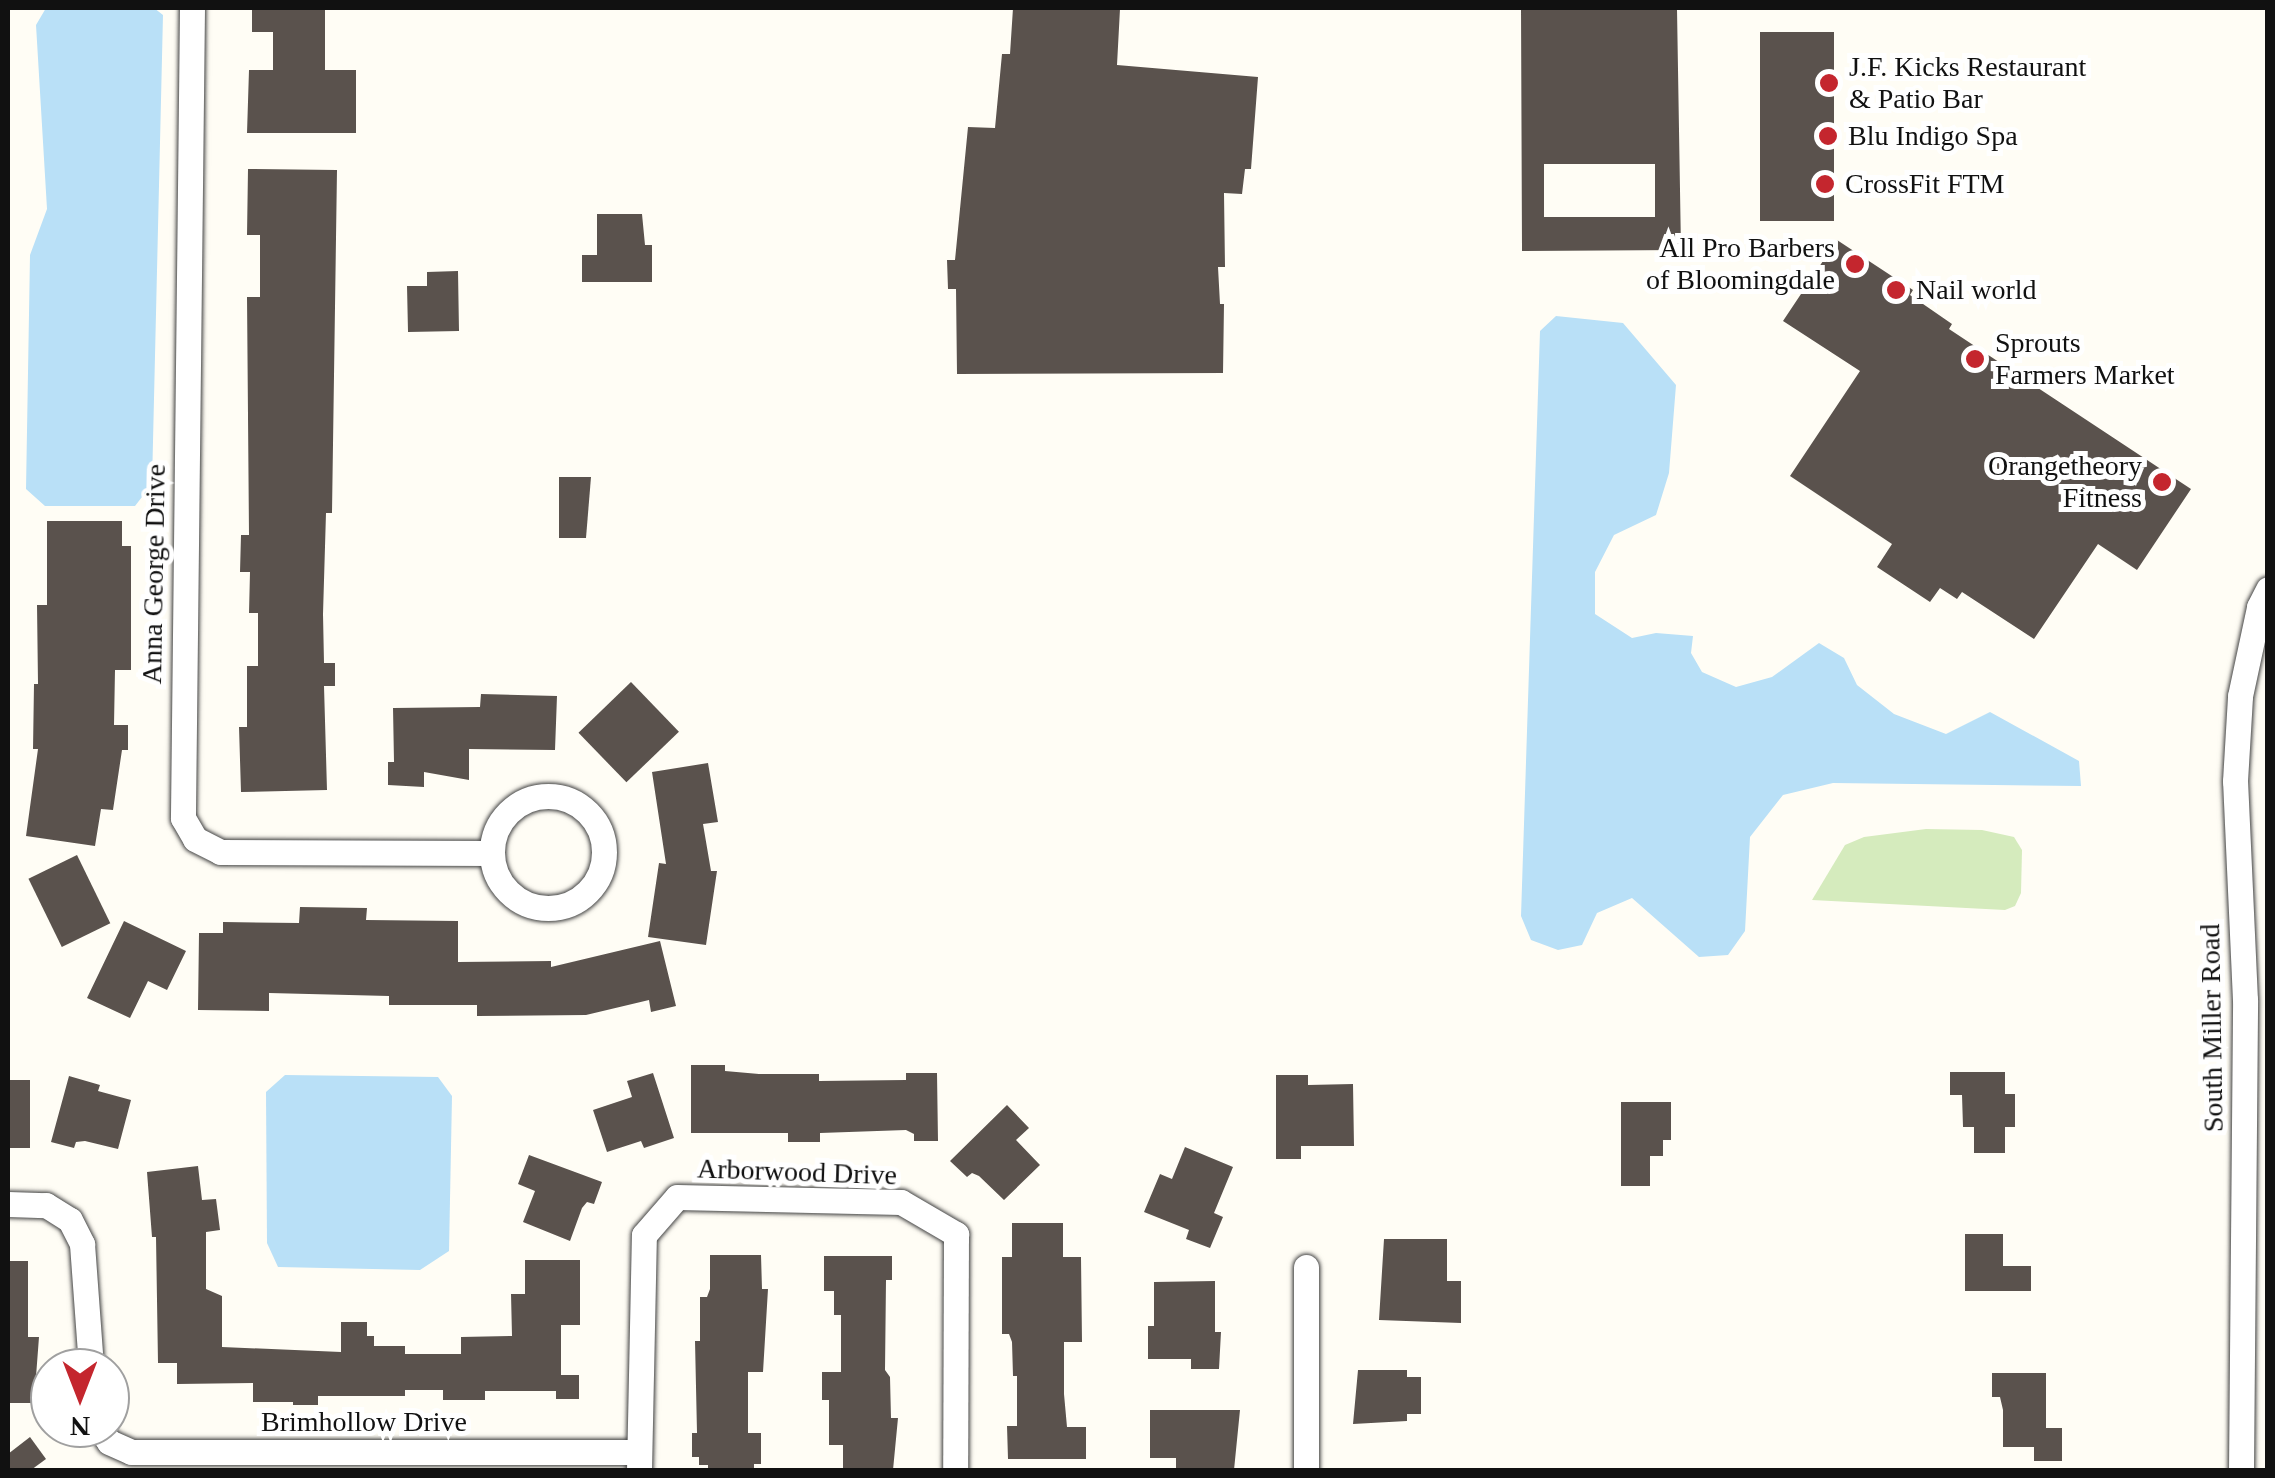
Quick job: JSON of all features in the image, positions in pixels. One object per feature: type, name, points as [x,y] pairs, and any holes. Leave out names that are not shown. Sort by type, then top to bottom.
[{"type":"street","name":"Anna George Drive","points":[[192,8],[184,818],[195,839],[220,852],[492,853]]},
{"type":"street","name":"South Miller Road","points":[[2241,1470],[2256,998],[2237,747],[2240,696],[2259,607],[2268,588]]},
{"type":"street","points":[[545,795],[559,796],[585,808],[602,832],[605,846],[601,873],[594,886],[559,908],[531,905],[508,891],[492,853],[493,838],[507,813],[545,795]]},
{"type":"street","name":"Arborwood Drive","points":[[639,1461],[644,1235],[677,1197],[901,1202],[956,1234],[955,1470]]},
{"type":"street","points":[[8,1204],[46,1205],[70,1220],[82,1244],[89,1348]]},
{"type":"street","points":[[1306,1267],[1306,1470]]},
{"type":"street","name":"Brimhollow Drive","points":[[122,1448],[130,1452],[639,1461]]},
{"type":"green space","points":[[1926,829],[1982,830],[2014,837],[2022,850],[2021,893],[2015,906],[2005,910],[1812,900],[1845,845],[1864,837]]},
{"type":"water","points":[[46,8],[154,8],[163,15],[152,484],[135,506],[45,506],[26,489],[30,255],[47,209],[36,25]]},
{"type":"water","points":[[1556,316],[1623,323],[1676,385],[1669,473],[1656,515],[1614,535],[1595,572],[1595,614],[1632,638],[1656,633],[1693,636],[1691,653],[1702,672],[1736,687],[1772,677],[1819,643],[1844,658],[1857,685],[1894,714],[1946,734],[1990,712],[2079,761],[2081,786],[1833,783],[1783,795],[1750,837],[1745,931],[1728,955],[1699,957],[1632,898],[1597,913],[1582,945],[1558,950],[1531,940],[1521,916],[1540,331]]},
{"type":"water","points":[[285,1075],[438,1077],[452,1096],[449,1251],[420,1270],[278,1267],[267,1243],[266,1092]]},
{"type":"building","points":[[252,8],[325,8],[325,70],[356,70],[356,133],[247,133],[249,70],[273,70],[273,32],[252,32]]},
{"type":"building","points":[[1013,8],[1120,9],[1117,65],[1258,77],[1251,169],[1245,169],[1242,194],[1224,193],[1225,267],[1218,267],[1220,304],[1224,304],[1223,373],[957,374],[956,289],[948,289],[947,260],[955,260],[968,127],[995,128],[1002,54],[1010,54]]},
{"type":"building","points":[[1521,8],[1677,9],[1681,250],[1522,251]],"holes":[[[1544,164],[1655,164],[1655,217],[1544,217]]]},
{"type":"building","points":[[1760,32],[1834,32],[1834,221],[1760,221]]},
{"type":"building","points":[[248,169],[337,170],[332,513],[326,513],[323,614],[324,663],[335,663],[335,686],[324,686],[327,790],[241,792],[239,727],[247,727],[247,666],[258,666],[258,613],[249,613],[250,572],[240,572],[241,535],[249,535],[247,297],[260,297],[260,235],[247,235]]},
{"type":"building","points":[[597,214],[642,214],[645,245],[652,245],[652,282],[582,282],[582,255],[597,255]]},
{"type":"building","points":[[1837,240],[1913,290],[1910,295],[1952,324],[1949,329],[2191,489],[2137,570],[2098,544],[2034,639],[1962,592],[1957,599],[1940,588],[1930,602],[1877,567],[1892,544],[1790,476],[1860,371],[1783,321]]},
{"type":"building","points":[[458,271],[459,331],[408,332],[407,286],[427,286],[427,272]]},
{"type":"building","points":[[559,477],[591,477],[586,538],[559,538]]},
{"type":"building","points":[[47,521],[122,521],[122,546],[131,546],[131,670],[115,670],[114,725],[128,725],[128,750],[122,750],[113,810],[101,809],[95,846],[26,836],[38,749],[33,749],[34,684],[38,684],[37,605],[47,605]]},
{"type":"building","points":[[631,682],[679,732],[626,782],[578,733]]},
{"type":"building","points":[[481,694],[557,696],[555,750],[469,749],[469,780],[424,772],[424,787],[388,785],[388,762],[394,762],[393,708],[480,707]]},
{"type":"building","points":[[708,763],[718,822],[703,824],[711,871],[717,871],[706,945],[648,937],[659,863],[666,864],[652,772]]},
{"type":"building","points":[[77,855],[110,923],[62,947],[28,879]]},
{"type":"building","points":[[300,907],[367,908],[366,920],[458,921],[458,962],[551,961],[551,967],[660,941],[676,1006],[651,1012],[649,1000],[586,1015],[477,1016],[477,1005],[389,1005],[389,996],[269,993],[269,1011],[198,1010],[199,933],[223,933],[223,922],[299,923]]},
{"type":"building","points":[[124,921],[186,951],[167,990],[148,981],[130,1018],[87,998]]},
{"type":"building","points":[[691,1065],[725,1065],[725,1071],[759,1074],[819,1074],[819,1081],[906,1080],[906,1073],[937,1073],[938,1141],[914,1141],[914,1134],[906,1130],[820,1133],[820,1142],[788,1142],[788,1133],[691,1133]]},
{"type":"building","points":[[1950,1072],[2005,1072],[2005,1094],[2015,1094],[2015,1127],[2005,1127],[2005,1153],[1974,1153],[1974,1127],[1963,1127],[1962,1095],[1950,1095]]},
{"type":"building","points":[[653,1073],[674,1138],[644,1148],[641,1141],[607,1152],[593,1110],[632,1097],[627,1081]]},
{"type":"building","points":[[1276,1075],[1308,1075],[1308,1085],[1353,1084],[1354,1146],[1301,1146],[1301,1159],[1276,1159]]},
{"type":"building","points":[[69,1076],[100,1085],[98,1091],[131,1100],[118,1149],[85,1141],[76,1142],[74,1148],[51,1142]]},
{"type":"building","points":[[8,1080],[30,1080],[30,1148],[8,1148]]},
{"type":"building","points":[[1621,1102],[1671,1102],[1671,1140],[1663,1140],[1663,1156],[1650,1156],[1650,1186],[1621,1186]]},
{"type":"building","points":[[1007,1105],[1029,1128],[1016,1140],[1040,1165],[1004,1200],[979,1176],[972,1173],[967,1177],[950,1161]]},
{"type":"building","points":[[1185,1147],[1233,1167],[1214,1213],[1223,1217],[1210,1248],[1186,1239],[1189,1230],[1144,1212],[1160,1174],[1172,1179]]},
{"type":"building","points":[[529,1155],[602,1182],[594,1204],[587,1202],[582,1208],[570,1241],[523,1222],[535,1191],[518,1184]]},
{"type":"building","points":[[198,1166],[202,1200],[216,1199],[220,1230],[206,1232],[206,1289],[222,1296],[222,1347],[341,1352],[341,1322],[367,1322],[367,1336],[374,1336],[374,1346],[405,1346],[405,1354],[461,1354],[461,1337],[512,1336],[511,1294],[525,1294],[525,1260],[580,1260],[580,1325],[561,1325],[561,1375],[579,1375],[579,1399],[556,1399],[556,1391],[485,1391],[485,1400],[443,1400],[443,1390],[405,1390],[405,1396],[318,1396],[318,1405],[293,1405],[253,1402],[253,1383],[177,1384],[177,1363],[158,1363],[156,1237],[152,1237],[147,1172]]},
{"type":"building","points":[[1012,1223],[1063,1223],[1063,1257],[1081,1257],[1082,1342],[1064,1342],[1064,1394],[1067,1427],[1086,1427],[1086,1459],[1008,1459],[1007,1426],[1017,1426],[1017,1376],[1013,1376],[1012,1342],[1009,1334],[1002,1334],[1002,1257],[1012,1257]]},
{"type":"building","points":[[1965,1234],[2003,1234],[2003,1266],[2031,1266],[2031,1291],[1965,1291]]},
{"type":"building","points":[[1384,1239],[1447,1239],[1447,1281],[1461,1281],[1461,1323],[1379,1320]]},
{"type":"building","points":[[710,1255],[761,1255],[762,1289],[768,1289],[763,1372],[748,1372],[748,1433],[761,1433],[761,1464],[754,1464],[754,1470],[708,1470],[708,1465],[699,1465],[699,1457],[692,1457],[692,1433],[697,1433],[695,1341],[700,1341],[700,1297],[707,1297],[710,1289]]},
{"type":"building","points":[[824,1256],[892,1256],[892,1280],[886,1280],[885,1370],[890,1377],[891,1418],[898,1418],[893,1470],[843,1470],[843,1445],[829,1445],[829,1400],[822,1400],[822,1372],[841,1372],[841,1315],[834,1315],[834,1291],[824,1291]]},
{"type":"building","points":[[8,1261],[28,1261],[28,1337],[39,1337],[38,1348],[30,1348],[30,1403],[8,1403]]},
{"type":"building","points":[[1215,1281],[1215,1332],[1221,1332],[1219,1369],[1191,1369],[1191,1359],[1148,1359],[1148,1326],[1154,1326],[1154,1282]]},
{"type":"building","points":[[1358,1370],[1407,1370],[1407,1377],[1421,1377],[1421,1414],[1407,1414],[1407,1421],[1353,1424]]},
{"type":"building","points":[[1992,1373],[2046,1373],[2046,1428],[2062,1428],[2062,1461],[2034,1461],[2034,1447],[2003,1447],[2003,1410],[2000,1397],[1992,1397]]},
{"type":"building","points":[[1150,1410],[1240,1410],[1234,1470],[1176,1470],[1176,1458],[1150,1458]]},
{"type":"building","points":[[30,1437],[30,1448],[38,1448],[46,1459],[31,1470],[8,1470],[8,1454]]},
{"type":"place","name":"J.F. Kicks Restaurant & Patio Bar","points":[[1829,83]]},
{"type":"place","name":"Blu Indigo Spa","points":[[1828,136]]},
{"type":"place","name":"CrossFit FTM","points":[[1825,184]]},
{"type":"place","name":"All Pro Barbers of Bloomingdale","points":[[1855,264]]},
{"type":"place","name":"Nail world","points":[[1896,290]]},
{"type":"place","name":"Sprouts Farmers Market","points":[[1975,359]]},
{"type":"place","name":"Orangetheory Fitness","points":[[2162,482]]}]
